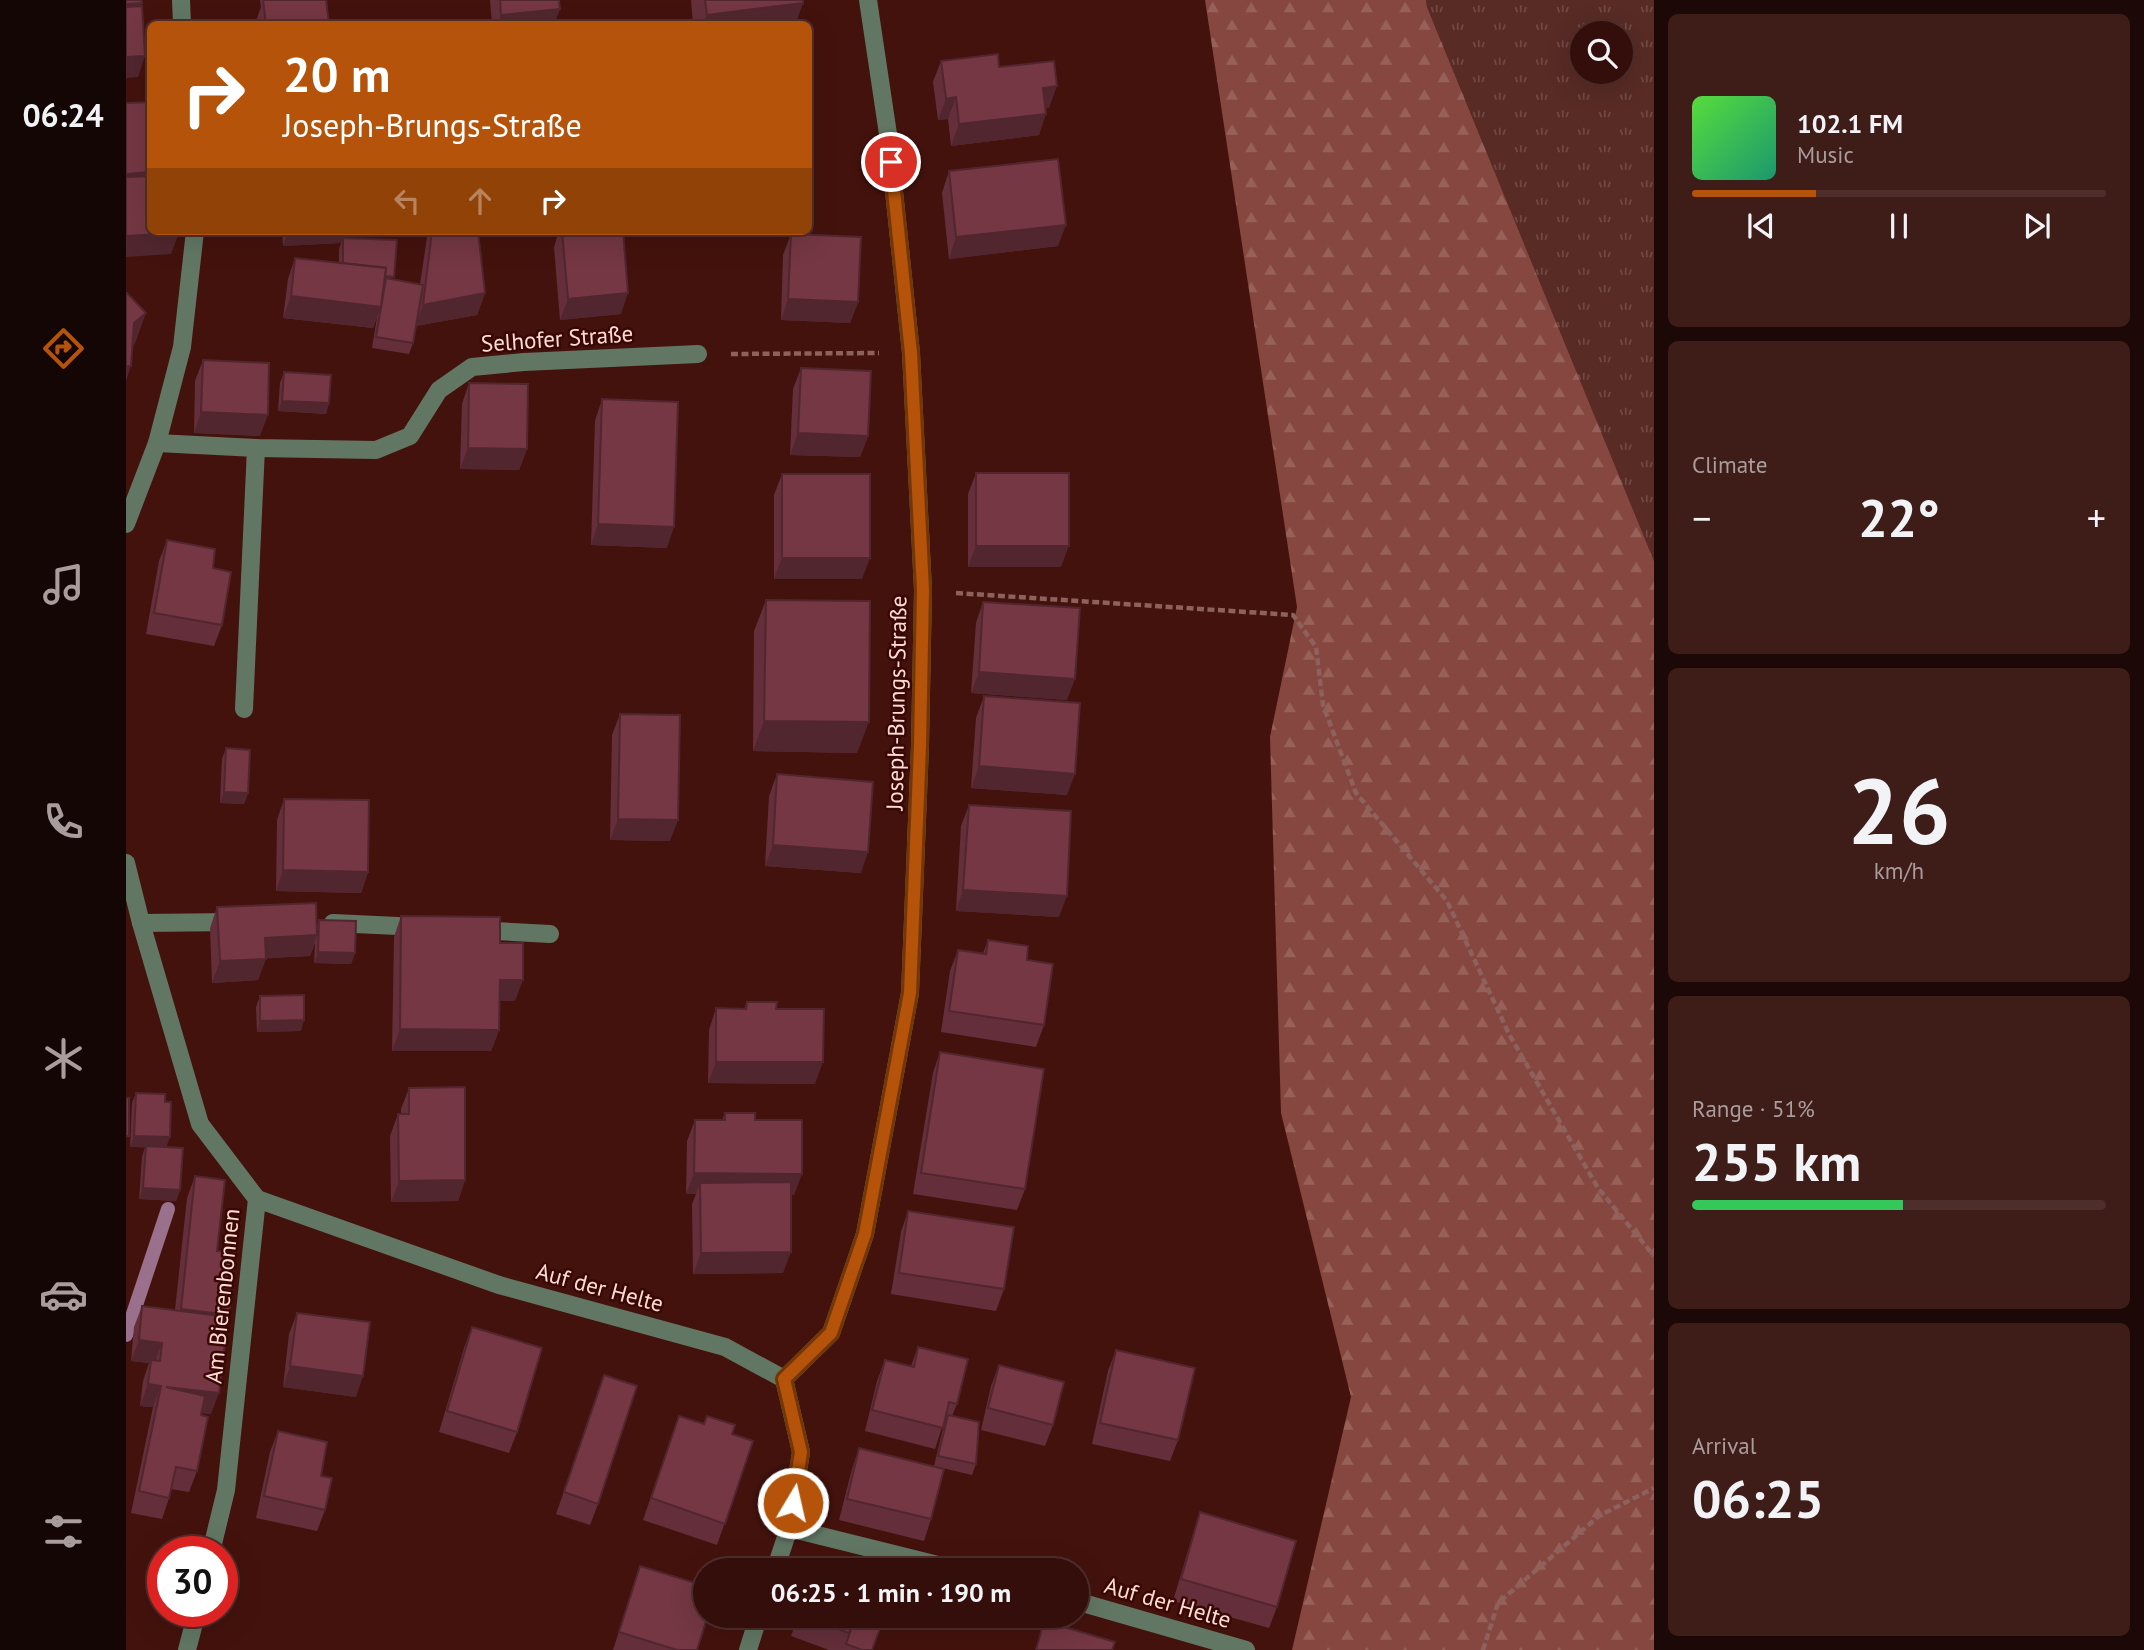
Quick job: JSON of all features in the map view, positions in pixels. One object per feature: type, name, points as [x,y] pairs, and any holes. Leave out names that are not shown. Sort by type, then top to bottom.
[{"type":"street","points":[[181,0],[182,21]]},
{"type":"street","name":"Joseph-Brungs-Straße","points":[[784,1379],[831,1333],[865,1234],[910,993],[923,590],[911,353],[888,134],[868,0]]},
{"type":"street","points":[[126,524],[157,443],[182,347],[195,235]]},
{"type":"street","name":"Selhofer Straße","points":[[157,443],[376,450],[410,436],[439,390],[472,367],[698,354]]},
{"type":"street","points":[[244,709],[256,448]]},
{"type":"street","name":"Am Bierenbonnen","points":[[126,863],[200,1124],[257,1199],[226,1490],[215,1536]]},
{"type":"street","points":[[141,923],[246,922]]},
{"type":"street","points":[[313,922],[550,934]]},
{"type":"street","name":"Auf der Helte","points":[[257,1199],[499,1285],[725,1347],[784,1379]]},
{"type":"street","points":[[779,1558],[789,1528],[801,1452],[784,1379]]},
{"type":"street","points":[[789,1528],[910,1558]]},
{"type":"street","name":"Auf der Helte","points":[[1089,1605],[1246,1650]]},
{"type":"street","points":[[187,1650],[193,1627]]},
{"type":"street","points":[[748,1650],[756,1628]]},
{"type":"path","points":[[698,354],[911,353]]},
{"type":"path","points":[[923,590],[1293,615],[1316,647],[1323,705],[1356,793],[1447,901],[1515,1046],[1598,1188],[1654,1256]]},
{"type":"path","points":[[1483,1650],[1498,1603],[1599,1516],[1654,1488]]},
{"type":"green space","points":[[1205,0],[1426,0],[1654,561],[1654,1650],[1292,1650],[1351,1397],[1281,1113],[1270,737],[1297,607]]},
{"type":"green space","points":[[1426,0],[1654,0],[1654,561],[1427,7]]},
{"type":"building","points":[[126,0],[141,0],[142,3],[126,4]]},
{"type":"building","points":[[263,0],[326,0],[329,21],[266,21]]},
{"type":"building","points":[[500,0],[559,0],[560,9],[501,15]]},
{"type":"building","points":[[705,0],[803,0],[803,3],[707,15]]},
{"type":"building","points":[[142,6],[145,56],[126,57],[126,7]]},
{"type":"building","points":[[998,54],[999,67],[1054,61],[1057,86],[1043,88],[1046,114],[959,124],[956,97],[946,99],[941,61]]},
{"type":"building","points":[[147,102],[147,172],[126,174],[126,103]]},
{"type":"building","points":[[1058,159],[1066,225],[956,237],[949,171]]},
{"type":"building","points":[[147,176],[147,235],[126,236],[126,177]]},
{"type":"building","points":[[432,235],[478,235],[485,293],[423,305]]},
{"type":"building","points":[[562,235],[623,235],[628,293],[568,299]]},
{"type":"building","points":[[791,235],[861,237],[858,302],[788,299]]},
{"type":"building","points":[[343,238],[397,240],[394,277],[385,276],[386,268],[343,263]]},
{"type":"building","points":[[295,258],[386,268],[381,307],[291,296]]},
{"type":"building","points":[[386,278],[423,285],[413,343],[376,337]]},
{"type":"building","points":[[127,293],[146,313],[134,323],[131,366],[126,366]]},
{"type":"building","points":[[203,360],[269,363],[268,415],[201,412]]},
{"type":"building","points":[[801,368],[871,371],[868,436],[798,433]]},
{"type":"building","points":[[284,372],[331,375],[329,403],[282,401]]},
{"type":"building","points":[[469,383],[528,384],[527,449],[468,448]]},
{"type":"building","points":[[602,399],[678,402],[674,527],[598,524]]},
{"type":"building","points":[[976,473],[1069,473],[1069,546],[976,546]]},
{"type":"building","points":[[782,474],[870,474],[870,558],[782,558]]},
{"type":"building","points":[[167,540],[215,549],[213,568],[231,572],[222,625],[154,613]]},
{"type":"building","points":[[766,600],[870,601],[869,722],[764,721]]},
{"type":"building","points":[[983,602],[1080,608],[1075,679],[979,672]]},
{"type":"building","points":[[984,696],[1080,703],[1075,774],[979,766]]},
{"type":"building","points":[[620,714],[680,715],[678,820],[618,819]]},
{"type":"building","points":[[226,748],[250,750],[248,793],[224,792]]},
{"type":"building","points":[[777,774],[873,782],[868,852],[773,845]]},
{"type":"building","points":[[284,799],[369,800],[368,872],[283,870]]},
{"type":"building","points":[[969,805],[1071,811],[1067,896],[963,890]]},
{"type":"building","points":[[316,903],[317,935],[265,938],[266,959],[220,961],[217,907]]},
{"type":"building","points":[[401,916],[500,917],[500,943],[523,943],[523,980],[500,980],[499,1030],[400,1029]]},
{"type":"building","points":[[319,920],[356,921],[355,953],[318,952]]},
{"type":"building","points":[[988,940],[1028,946],[1027,960],[1053,964],[1044,1025],[949,1011],[958,950],[986,954]]},
{"type":"building","points":[[304,995],[304,1020],[260,1021],[260,996]]},
{"type":"building","points":[[747,1002],[777,1002],[776,1009],[824,1009],[823,1062],[716,1062],[716,1008],[746,1009]]},
{"type":"building","points":[[940,1052],[1044,1069],[1025,1189],[921,1173]]},
{"type":"building","points":[[465,1087],[465,1180],[399,1181],[398,1114],[409,1114],[409,1088]]},
{"type":"building","points":[[136,1093],[165,1094],[165,1102],[171,1102],[170,1137],[134,1136]]},
{"type":"building","points":[[126,1098],[129,1098],[129,1136],[126,1136]]},
{"type":"building","points":[[725,1113],[755,1113],[755,1120],[802,1120],[802,1174],[694,1173],[695,1120],[725,1120]]},
{"type":"building","points":[[146,1146],[183,1148],[180,1190],[143,1188]]},
{"type":"building","points":[[195,1176],[225,1180],[217,1251],[235,1253],[229,1315],[181,1309]]},
{"type":"building","points":[[791,1182],[791,1252],[701,1253],[700,1183]]},
{"type":"building","points":[[908,1211],[1014,1227],[1004,1289],[899,1273]]},
{"type":"building","points":[[142,1306],[228,1317],[219,1393],[166,1387],[205,1396],[201,1415],[208,1417],[197,1471],[176,1467],[169,1498],[139,1491],[161,1386],[148,1384],[151,1360],[160,1361],[162,1343],[139,1340]]},
{"type":"building","points":[[297,1313],[370,1322],[363,1376],[290,1366]]},
{"type":"building","points":[[472,1327],[542,1348],[517,1432],[447,1411]]},
{"type":"building","points":[[918,1347],[968,1359],[957,1404],[949,1402],[943,1428],[872,1410],[885,1360],[914,1367]]},
{"type":"building","points":[[1116,1350],[1195,1368],[1178,1440],[1100,1423]]},
{"type":"building","points":[[999,1365],[1064,1382],[1053,1425],[988,1408]]},
{"type":"building","points":[[604,1375],[637,1386],[598,1504],[564,1492]]},
{"type":"building","points":[[948,1415],[979,1422],[976,1464],[938,1456]]},
{"type":"building","points":[[679,1416],[704,1424],[707,1416],[735,1425],[732,1434],[753,1441],[725,1524],[651,1498]]},
{"type":"building","points":[[278,1431],[327,1442],[321,1476],[332,1478],[325,1510],[264,1496]]},
{"type":"building","points":[[859,1448],[944,1469],[931,1519],[847,1499]]},
{"type":"building","points":[[1200,1512],[1296,1541],[1277,1607],[1181,1579]]},
{"type":"building","points":[[640,1566],[693,1582],[693,1628],[704,1628],[697,1650],[677,1650],[619,1632]]},
{"type":"building","points":[[835,1628],[851,1628],[849,1633]]},
{"type":"building","points":[[852,1628],[880,1628],[872,1650],[862,1650],[846,1644]]},
{"type":"building","points":[[1042,1628],[1068,1628],[1115,1642],[1112,1650],[1036,1650]]},
{"type":"waterway","points":[[126,1335],[168,1209]]},
{"type":"route","points":[[793,1503],[801,1452],[784,1379],[831,1333],[865,1234],[910,993],[923,590],[911,353],[891,162]]}]
